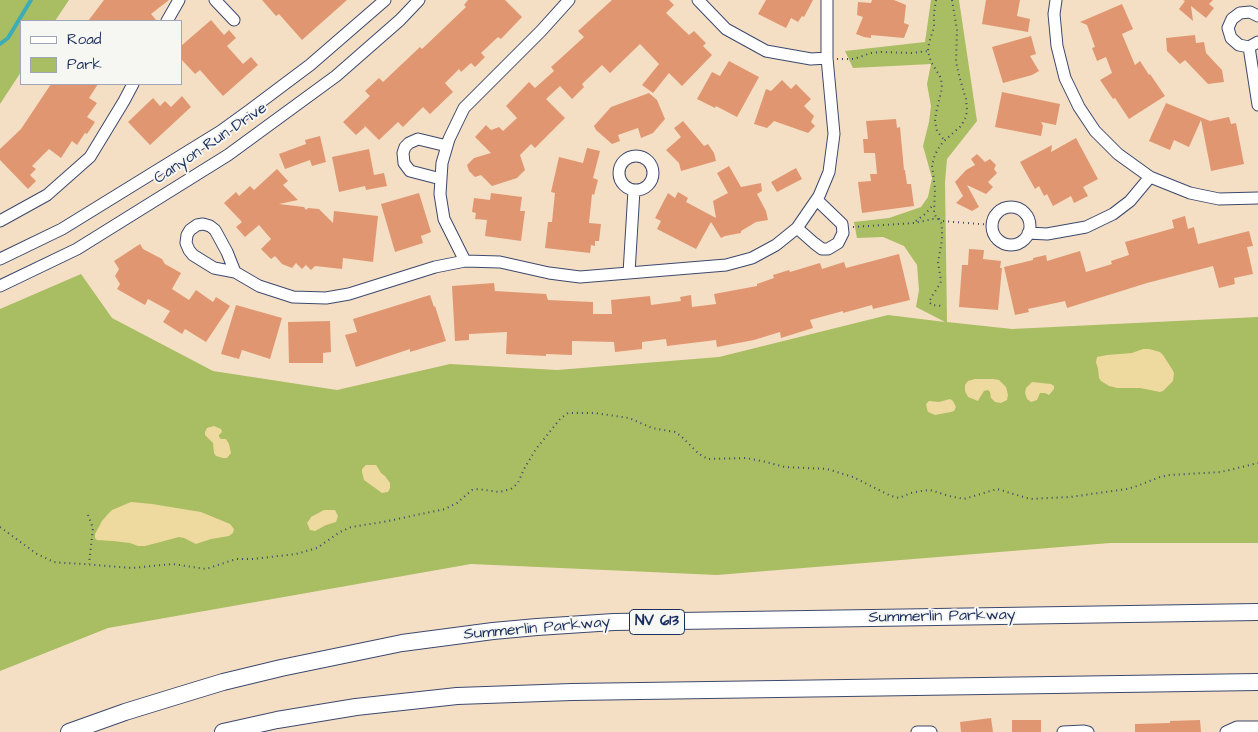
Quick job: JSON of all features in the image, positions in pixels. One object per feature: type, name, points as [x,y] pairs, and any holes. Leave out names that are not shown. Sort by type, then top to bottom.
[{"type":"highway","name":"Summerlin Parkway","points":[[69,732],[125,712],[223,682],[281,668],[402,643],[493,631],[614,622],[1258,612]]},
{"type":"highway","points":[[223,732],[277,720],[356,707],[457,696],[572,692],[1258,682]]},
{"type":"street","points":[[168,20],[179,0]]},
{"type":"street","points":[[215,0],[234,20]]},
{"type":"street","name":"Canyon Run Drive","points":[[0,259],[62,229],[221,131],[310,64],[385,0]]},
{"type":"street","name":"Canyon Run Drive","points":[[0,286],[77,249],[228,155],[336,76],[400,20],[419,0]]},
{"type":"street","points":[[465,261],[444,219],[440,194],[442,163],[447,146],[464,108],[541,31],[569,0]]},
{"type":"street","points":[[698,0],[726,29],[766,51],[811,59],[827,58]]},
{"type":"street","points":[[235,272],[215,230],[203,224],[197,225],[190,230],[186,243],[188,249],[214,268],[235,272],[259,286],[294,297],[326,298],[349,294],[435,266],[465,261],[500,262],[549,273],[580,276],[726,265],[752,258],[776,245],[796,228],[820,196],[829,172],[834,134],[827,58],[827,0]]},
{"type":"street","points":[[1056,0],[1054,14],[1057,46],[1066,78],[1079,107],[1095,131],[1118,154],[1150,176],[1190,193],[1219,199],[1258,198]]},
{"type":"street","points":[[1258,16],[1250,12],[1240,13],[1234,16],[1229,25],[1233,41],[1242,46],[1253,44],[1258,105]]},
{"type":"street","points":[[0,221],[48,195],[90,158],[132,85]]},
{"type":"street","points":[[441,179],[410,171],[404,163],[403,153],[409,142],[418,139],[447,146]]},
{"type":"street","points":[[1028,232],[1047,234],[1086,227],[1113,214],[1130,201],[1150,176]]},
{"type":"street","points":[[629,273],[634,190]]},
{"type":"street","points":[[796,228],[822,249],[838,243],[843,232],[842,224],[817,200]]},
{"type":"street","points":[[1006,208],[1014,208],[1026,215],[1029,225],[1024,239],[1018,243],[1008,244],[1001,242],[996,237],[992,230],[992,225],[995,216],[1000,211],[1006,208]]},
{"type":"street","points":[[1226,732],[1237,727],[1258,726]]},
{"type":"street","points":[[917,732],[931,732]]},
{"type":"street","points":[[1064,732],[1086,732]]},
{"type":"path","points":[[936,0],[934,27],[928,51],[931,62],[941,78],[942,88],[935,121],[937,131],[944,141]]},
{"type":"path","points":[[943,306],[932,305],[929,302],[941,281],[938,262],[942,240],[941,223],[934,213],[935,189],[932,165],[938,148],[961,126],[966,117],[967,110],[956,62],[957,30],[952,0]]},
{"type":"path","points":[[827,58],[854,59],[881,52],[913,53],[928,51]]},
{"type":"path","points":[[914,222],[934,204]]},
{"type":"path","points":[[843,228],[914,222],[933,218],[942,221],[992,225]]},
{"type":"path","points":[[0,527],[37,554],[54,562],[132,568],[173,564],[206,568],[236,559],[296,554],[317,548],[340,532],[351,527],[445,508],[457,503],[472,490],[506,492],[518,483],[536,449],[560,419],[568,414],[594,413],[629,418],[652,428],[675,432],[699,454],[708,459],[746,458],[785,467],[827,469],[853,477],[891,496],[899,498],[912,493],[930,490],[964,499],[997,489],[1030,499],[1070,498],[1137,486],[1170,475],[1220,472],[1258,463]]},
{"type":"path","points":[[88,516],[93,528],[89,564]]},
{"type":"green space","points":[[0,0],[69,0],[56,20],[20,20],[20,74],[0,104]]},
{"type":"green space","points":[[931,0],[959,0],[977,121],[947,159],[945,182],[947,322],[1012,329],[1258,317],[1258,543],[1110,543],[717,575],[471,564],[108,628],[0,671],[0,309],[81,274],[112,318],[213,371],[337,390],[450,364],[557,370],[719,357],[888,315],[945,322],[916,307],[919,290],[917,265],[904,246],[883,237],[857,238],[854,222],[889,218],[921,207],[928,197],[932,178],[923,146],[931,106],[927,84],[931,64],[853,68],[845,51],[925,42]]},
{"type":"sand","points":[[1143,349],[1160,352],[1174,373],[1173,381],[1163,391],[1117,388],[1101,381],[1096,362],[1097,357],[1132,353]]},
{"type":"sand","points":[[975,379],[999,380],[1006,387],[1007,400],[1001,403],[995,402],[988,390],[984,391],[978,401],[968,397],[965,385],[968,381]]},
{"type":"sand","points":[[1032,382],[1051,384],[1054,386],[1054,389],[1049,395],[1040,393],[1037,400],[1031,402],[1027,399],[1025,393],[1026,388]]},
{"type":"sand","points":[[950,399],[956,407],[954,411],[935,415],[928,412],[926,404],[929,401],[939,402]]},
{"type":"sand","points":[[214,426],[221,429],[222,432],[219,437],[226,439],[229,444],[231,453],[227,458],[216,456],[213,443],[205,435],[207,428]]},
{"type":"sand","points":[[366,465],[376,465],[385,476],[390,483],[388,492],[382,493],[364,480],[362,469]]},
{"type":"sand","points":[[131,502],[201,512],[230,524],[234,529],[233,533],[229,536],[196,544],[179,537],[145,546],[97,540],[95,534],[108,514],[112,510]]},
{"type":"sand","points":[[324,510],[335,510],[338,516],[336,522],[315,531],[310,530],[307,523],[311,517]]},
{"type":"building","points":[[104,0],[169,0],[151,14],[156,20],[89,20]]},
{"type":"building","points":[[262,0],[347,0],[302,40],[279,14],[276,16]]},
{"type":"building","points":[[468,0],[505,0],[522,17],[501,39],[498,37],[481,53],[485,57],[475,67],[471,63],[461,72],[459,69],[445,83],[453,92],[430,114],[423,107],[403,127],[398,122],[379,140],[364,125],[365,127],[356,135],[343,122],[370,96],[365,91],[379,78],[383,82],[420,47],[422,49],[466,7],[464,5]]},
{"type":"building","points":[[612,0],[669,0],[674,5],[666,13],[689,35],[694,31],[706,43],[703,46],[712,55],[682,86],[669,73],[653,93],[642,85],[659,64],[640,44],[610,73],[602,65],[582,84],[584,87],[572,99],[560,86],[546,99],[565,118],[535,148],[531,144],[520,155],[525,170],[517,178],[492,186],[481,175],[475,177],[469,171],[467,165],[474,158],[491,153],[475,137],[486,125],[491,130],[499,127],[503,131],[517,118],[506,106],[529,82],[535,88],[554,71],[551,67],[584,37],[578,31]]},
{"type":"building","points":[[766,0],[813,0],[804,17],[802,16],[798,22],[791,18],[786,28],[758,14]]},
{"type":"building","points":[[872,0],[894,0],[906,5],[904,23],[909,25],[904,38],[871,35],[871,38],[856,34],[863,17],[857,15],[858,2],[871,3]]},
{"type":"building","points":[[986,0],[1020,0],[1017,16],[1030,19],[1028,32],[982,24]]},
{"type":"building","points":[[1183,0],[1213,0],[1209,4],[1214,8],[1206,18],[1191,6],[1193,21],[1179,9],[1185,1]]},
{"type":"building","points":[[1122,4],[1133,29],[1122,34],[1135,65],[1140,61],[1165,96],[1129,119],[1100,80],[1112,73],[1106,57],[1097,61],[1092,48],[1095,47],[1087,25],[1080,22]]},
{"type":"building","points":[[211,20],[224,35],[229,30],[236,38],[227,46],[243,64],[251,57],[258,65],[223,96],[200,70],[195,74],[182,60],[182,45]]},
{"type":"building","points":[[1195,35],[1196,43],[1204,42],[1206,53],[1222,70],[1224,82],[1208,84],[1185,60],[1180,64],[1167,51],[1166,38]]},
{"type":"building","points":[[1031,36],[1036,54],[1030,56],[1039,71],[1032,75],[1003,83],[992,47]]},
{"type":"building","points":[[729,61],[759,77],[737,117],[697,99],[712,72],[720,76]]},
{"type":"building","points":[[782,80],[791,89],[796,84],[811,99],[804,106],[814,116],[811,122],[815,126],[808,133],[774,121],[767,128],[754,124],[766,89],[771,91]]},
{"type":"building","points":[[50,85],[97,85],[89,98],[97,103],[87,117],[95,122],[87,134],[85,133],[77,145],[72,141],[61,158],[49,149],[32,166],[36,169],[30,175],[36,181],[28,189],[0,160],[0,149],[21,129]]},
{"type":"building","points":[[1002,92],[1060,104],[1056,125],[1041,122],[1043,126],[1041,136],[995,127]]},
{"type":"building","points":[[649,93],[657,100],[665,119],[653,133],[641,138],[638,128],[618,135],[620,141],[612,144],[596,130],[594,126],[611,107]]},
{"type":"building","points":[[182,96],[191,107],[150,145],[128,122],[153,98],[160,106],[165,101],[171,107]]},
{"type":"building","points":[[1166,103],[1210,121],[1229,117],[1231,124],[1236,123],[1244,164],[1211,171],[1201,120],[1189,147],[1174,140],[1170,150],[1149,141]]},
{"type":"building","points":[[896,119],[897,128],[900,127],[904,170],[907,184],[911,184],[914,206],[862,213],[858,182],[871,181],[870,174],[877,174],[875,153],[864,153],[863,139],[868,139],[866,121]]},
{"type":"building","points":[[683,121],[704,146],[708,144],[714,153],[716,161],[681,171],[679,163],[666,150],[681,137],[674,128]]},
{"type":"building","points":[[320,136],[326,162],[312,166],[310,160],[285,169],[279,154],[306,144],[305,140]]},
{"type":"building","points":[[1076,138],[1098,179],[1083,187],[1088,196],[1074,203],[1071,196],[1053,206],[1047,194],[1044,196],[1039,186],[1035,189],[1020,162],[1052,145],[1051,152]]},
{"type":"building","points":[[587,148],[600,151],[593,178],[598,180],[594,195],[592,194],[589,223],[601,224],[599,241],[595,241],[595,246],[591,245],[590,253],[545,248],[548,222],[552,222],[555,193],[551,192],[559,157],[583,163]]},
{"type":"building","points":[[369,149],[374,175],[384,173],[387,186],[366,190],[365,186],[339,192],[332,157]]},
{"type":"building","points":[[977,154],[985,162],[990,159],[996,165],[994,169],[997,173],[988,182],[993,187],[986,194],[967,185],[979,207],[972,211],[956,203],[963,196],[955,182],[966,170],[975,165],[971,159]]},
{"type":"building","points":[[729,166],[741,187],[761,183],[762,191],[757,194],[766,211],[768,220],[756,222],[741,231],[741,233],[721,238],[711,222],[696,249],[657,229],[661,221],[655,218],[668,193],[675,198],[678,192],[688,198],[686,202],[716,218],[713,201],[728,193],[717,173]]},
{"type":"building","points":[[796,168],[802,179],[777,192],[771,182]]},
{"type":"building","points":[[277,169],[288,181],[283,185],[298,200],[279,204],[304,207],[306,210],[308,208],[319,209],[333,223],[334,211],[378,216],[373,262],[343,258],[342,269],[315,266],[311,270],[306,265],[302,269],[296,263],[292,268],[282,264],[275,256],[271,259],[261,249],[271,239],[259,225],[245,237],[236,227],[242,222],[224,203],[236,192],[239,196],[250,186],[254,190]]},
{"type":"building","points":[[419,193],[431,232],[421,236],[423,243],[395,252],[381,204]]},
{"type":"building","points":[[491,193],[522,197],[520,211],[525,211],[521,241],[485,236],[487,220],[475,219],[476,213],[472,212],[474,198],[490,200]]},
{"type":"building","points":[[1185,216],[1188,229],[1194,227],[1198,244],[1249,231],[1253,246],[1247,247],[1253,274],[1234,278],[1235,284],[1219,288],[1213,266],[1147,283],[1067,308],[1065,301],[1028,309],[1029,312],[1015,315],[1004,267],[1046,255],[1047,261],[1080,251],[1086,272],[1112,264],[1111,261],[1129,255],[1125,242],[1174,228],[1172,220]]},
{"type":"building","points":[[140,244],[143,249],[162,259],[165,264],[181,273],[172,289],[189,300],[196,290],[213,302],[216,297],[230,306],[206,342],[185,329],[182,334],[163,322],[170,311],[148,299],[145,305],[117,289],[120,284],[115,276],[119,269],[114,261]]},
{"type":"building","points":[[969,249],[984,250],[983,259],[1001,261],[998,310],[959,307],[962,265],[968,265]]},
{"type":"building","points":[[899,254],[910,300],[873,309],[872,305],[810,320],[813,328],[781,338],[780,332],[754,340],[717,347],[716,340],[667,346],[666,339],[642,342],[642,349],[615,352],[614,342],[572,341],[572,355],[546,354],[546,356],[506,354],[507,332],[469,334],[469,340],[455,341],[452,286],[494,283],[495,291],[546,294],[548,300],[593,302],[593,314],[612,314],[611,300],[650,296],[651,305],[681,301],[680,297],[691,295],[692,307],[716,304],[714,294],[757,286],[757,284],[774,278],[773,275],[789,270],[790,272],[820,263],[822,269],[844,262],[846,268]]},
{"type":"building","points":[[430,295],[446,341],[410,352],[410,349],[356,367],[345,335],[357,332],[353,319]]},
{"type":"building","points":[[236,305],[282,318],[270,359],[242,350],[239,359],[221,354]]},
{"type":"building","points":[[330,321],[331,352],[323,353],[323,363],[289,363],[288,322]]},
{"type":"building","points":[[991,718],[993,732],[961,732],[960,722]]},
{"type":"building","points":[[1012,720],[1041,720],[1041,732],[1012,732]]},
{"type":"building","points":[[1200,720],[1201,732],[1135,732],[1135,724]]},
{"type":"waterway","points":[[0,44],[8,38],[31,0]]}]
